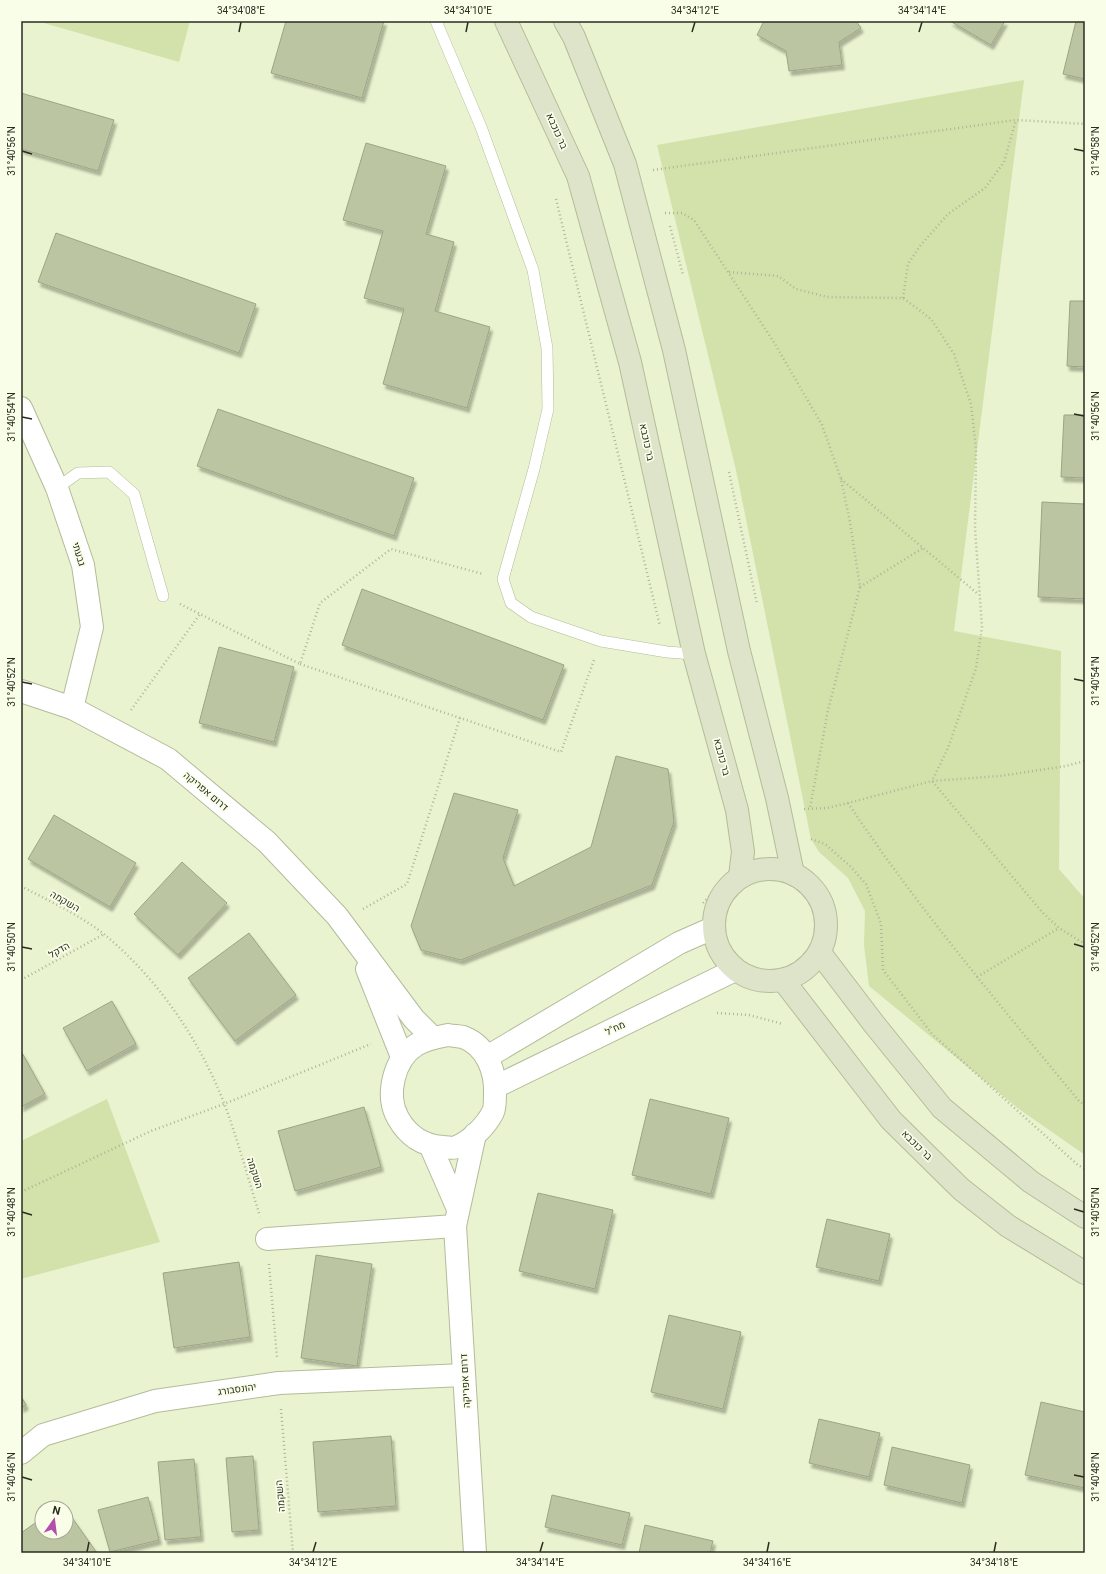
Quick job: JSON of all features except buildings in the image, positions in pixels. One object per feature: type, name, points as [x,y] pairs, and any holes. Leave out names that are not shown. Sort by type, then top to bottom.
[{"type":"main road","name":"בר כוכבא","points":[[506,21],[578,176],[630,362],[694,654],[737,810],[743,852],[730,879]]},
{"type":"main road","points":[[565,21],[574,37],[628,172],[674,350],[739,651],[776,798],[793,874]]},
{"type":"main road","points":[[775,869],[793,874],[808,884],[820,898],[826,916],[826,935],[820,953],[810,965],[798,975],[783,980],[766,982],[750,978],[735,970],[723,958],[716,944],[713,928],[714,913],[719,899],[728,886],[730,879],[757,870],[775,869]]},
{"type":"main road","points":[[820,953],[874,1024],[942,1108],[1031,1182],[1085,1217]]},
{"type":"main road","name":"בר כוכבא","points":[[783,980],[896,1126],[961,1189],[1008,1226],[1085,1274]]},
{"type":"street","name":"גבעתי","points":[[21,408],[57,488],[83,565],[92,627],[72,708]]},
{"type":"street","name":"דרום אפריקה","points":[[21,691],[72,708],[168,759],[267,842],[337,916],[414,1019],[433,1038]]},
{"type":"street","points":[[487,1057],[679,943],[713,928]]},
{"type":"street","name":"דרום אפריקה","points":[[355,940],[402,1057]]},
{"type":"street","name":"מח\"ל","points":[[496,1087],[735,970]]},
{"type":"street","points":[[448,1035],[463,1037],[480,1048],[487,1057],[494,1072],[496,1087],[494,1111],[476,1134],[455,1148],[431,1147],[416,1138],[404,1127],[395,1112],[392,1096],[393,1079],[402,1057],[416,1045],[433,1038],[448,1035]]},
{"type":"street","name":"דרום אפריקה","points":[[475,1553],[456,1217],[476,1134]]},
{"type":"street","name":"דרום אפריקה","points":[[431,1147],[456,1217]]},
{"type":"street","points":[[267,1239],[456,1217]]},
{"type":"street","name":"יהונסבורג","points":[[21,1453],[43,1435],[155,1401],[279,1383],[464,1375]]},
{"type":"lane","points":[[436,21],[481,127],[533,270],[547,348],[548,409],[534,469],[503,579],[511,603],[531,617],[601,641],[667,652],[694,654]]},
{"type":"lane","points":[[57,488],[78,473],[109,472],[134,494],[163,596]]},
{"type":"path","points":[[903,298],[908,264],[920,246],[948,214],[985,188],[1004,162],[1016,120]]},
{"type":"path","points":[[653,178],[651,170],[1016,120],[1085,124]]},
{"type":"path","points":[[555,197],[667,652]]},
{"type":"path","points":[[663,206],[675,240],[683,278]]},
{"type":"path","points":[[665,213],[682,213],[694,220],[729,272],[775,344],[822,425],[841,479],[860,587],[828,710],[810,808]]},
{"type":"path","points":[[729,272],[778,276],[796,289],[827,297],[903,298],[931,319],[954,354],[971,404],[976,449],[975,528],[978,594],[982,627],[976,668],[948,748],[932,781]]},
{"type":"path","points":[[727,466],[757,605]]},
{"type":"path","points":[[841,479],[978,594]]},
{"type":"path","points":[[860,587],[923,548]]},
{"type":"path","points":[[300,664],[320,603],[391,549],[503,579]]},
{"type":"path","points":[[163,596],[300,664],[561,752],[601,641]]},
{"type":"path","points":[[126,716],[200,614]]},
{"type":"path","points":[[363,909],[407,884],[460,718]]},
{"type":"path","points":[[800,803],[802,810],[810,808],[827,808],[932,781],[1000,776],[1066,766],[1085,761]]},
{"type":"path","points":[[932,781],[1042,912],[1059,928],[1085,944]]},
{"type":"path","points":[[848,803],[888,863],[977,977],[1079,1101],[1085,1105]]},
{"type":"path","points":[[806,837],[825,844],[850,866],[866,884],[882,924],[883,970],[932,1034],[1078,1165],[1085,1169]]},
{"type":"path","points":[[697,907],[730,879]]},
{"type":"path","name":"השקמה","points":[[21,886],[61,907],[104,934],[143,971],[172,1008],[201,1052],[224,1104],[267,1239],[293,1553]]},
{"type":"path","points":[[977,977],[1059,928]]},
{"type":"path","name":"הדקל","points":[[21,980],[104,934]]},
{"type":"path","points":[[21,1192],[151,1131],[224,1104],[375,1042]]},
{"type":"green space","points":[[37,21],[190,21],[179,62]]},
{"type":"green space","points":[[1024,80],[954,631],[1061,651],[1059,869],[1085,899],[1085,1155],[1019,1109],[869,986],[864,945],[865,911],[848,878],[819,852],[811,839],[736,470],[657,145]]},
{"type":"green space","points":[[107,1099],[160,1242],[21,1279],[21,1141]]}]
